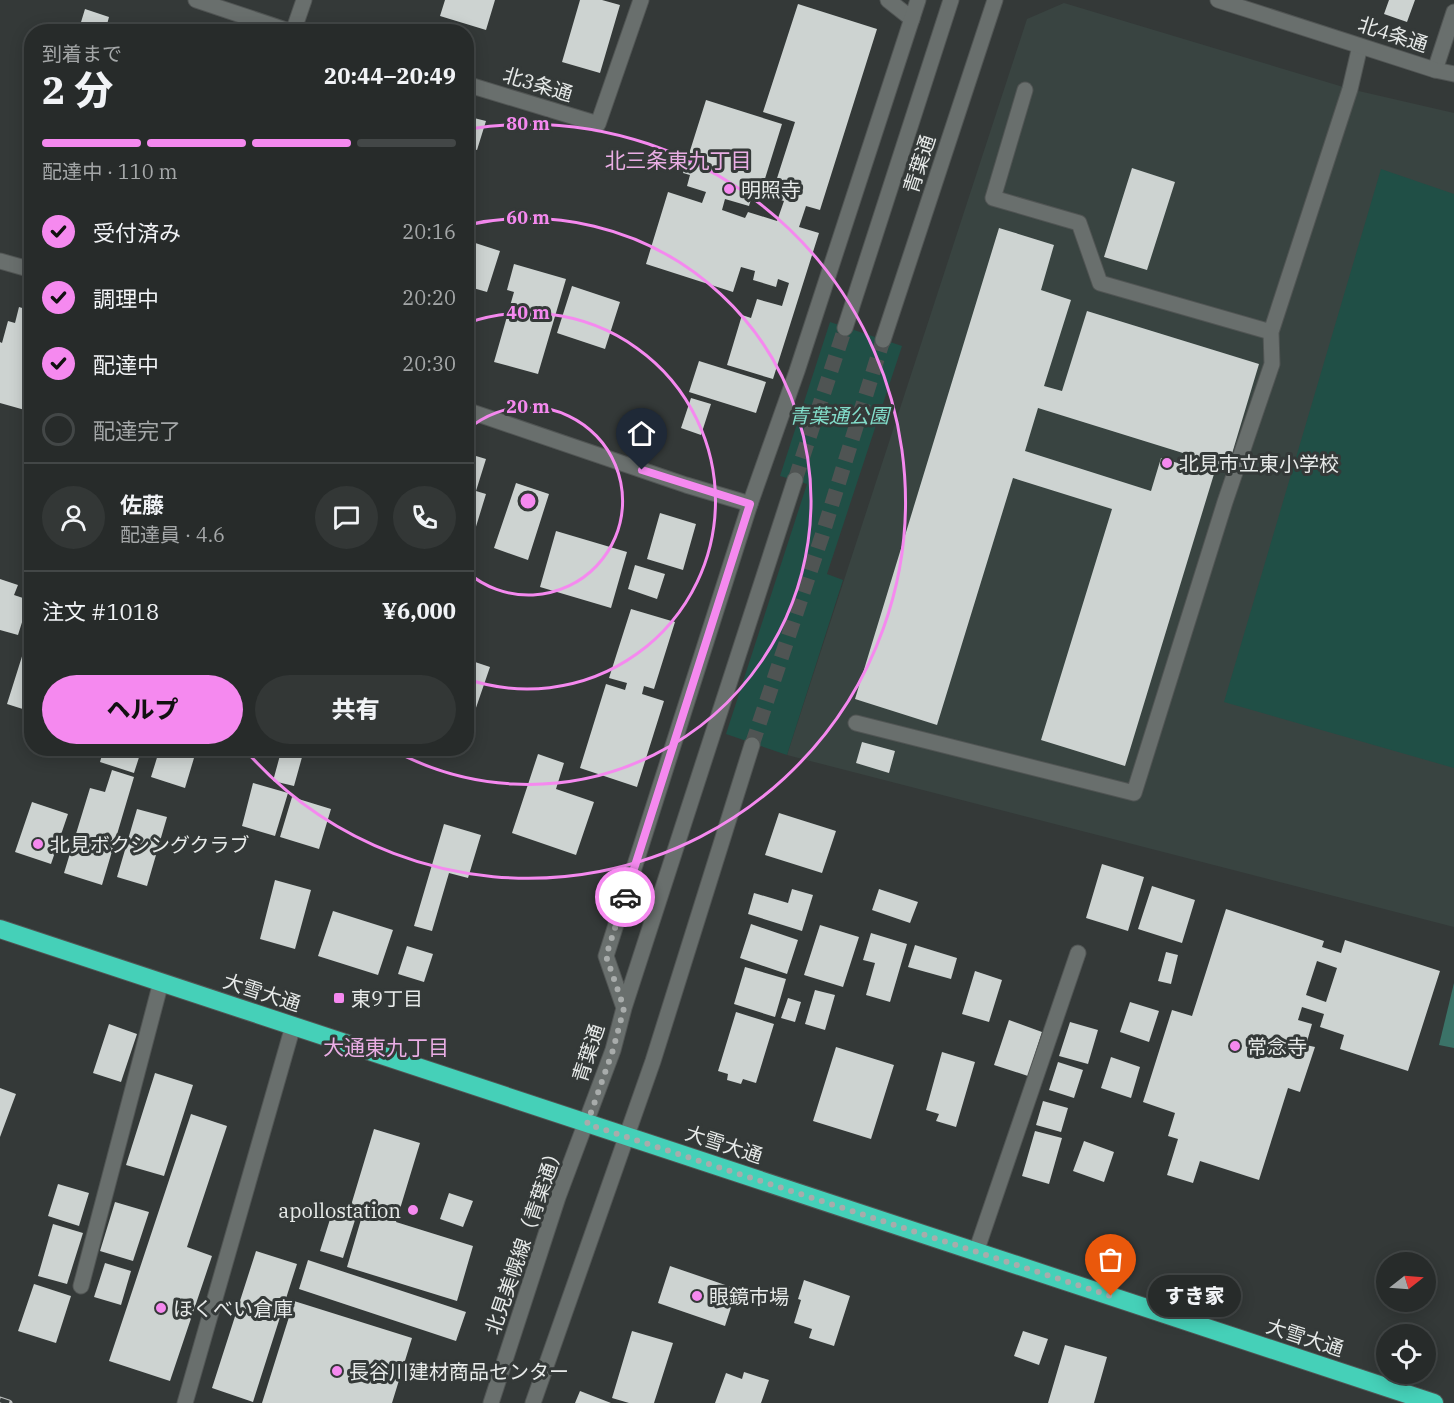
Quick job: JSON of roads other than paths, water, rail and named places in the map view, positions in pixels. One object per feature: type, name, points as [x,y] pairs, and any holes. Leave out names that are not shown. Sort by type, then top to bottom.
[{"type":"highway","name":"大雪大通","points":[[0,929],[1434,1403]]},
{"type":"street","points":[[196,0],[269,24]]},
{"type":"street","points":[[296,24],[303,0]]},
{"type":"street","name":"北3条通","points":[[474,86],[598,124],[641,0]]},
{"type":"street","points":[[888,0],[912,20]]},
{"type":"street","points":[[624,1008],[606,956],[750,504],[918,0]]},
{"type":"street","name":"青葉通","points":[[845,328],[951,0]]},
{"type":"street","name":"青葉通","points":[[883,340],[995,0]]},
{"type":"street","name":"北4条通","points":[[1218,0],[1238,3],[1360,46],[1454,74]]},
{"type":"street","points":[[1435,70],[1454,12]]},
{"type":"street","points":[[856,723],[1134,794],[1221,513],[1272,364],[1271,333],[1350,89],[1360,46]]},
{"type":"street","points":[[1025,90],[993,198],[1079,223],[1100,283],[1271,333]]},
{"type":"street","points":[[0,261],[24,268]]},
{"type":"street","points":[[474,413],[686,485],[750,504]]},
{"type":"street","name":"青葉通","points":[[587,1124],[613,1050],[624,1008],[795,480]]},
{"type":"street","points":[[533,1403],[627,1136],[752,745]]},
{"type":"street","points":[[976,1252],[1078,953]]},
{"type":"street","points":[[81,1286],[161,982]]},
{"type":"street","points":[[185,1403],[293,1026]]},
{"type":"street","name":"北見美幌線（青葉通）","points":[[491,1403],[558,1197],[587,1124]]},
{"type":"tunnel","points":[[795,480],[845,328]]},
{"type":"tunnel","points":[[752,745],[822,536],[883,340]]},
{"type":"railway","points":[[0,1400],[9,1403]]},
{"type":"place","name":"明照寺","points":[[729,189]]},
{"type":"place","name":"北見市立東小学校","points":[[1167,463]]},
{"type":"place","name":"北見ボクシングクラブ","points":[[38,844]]},
{"type":"place","name":"東9丁目","points":[[339,998]]},
{"type":"place","name":"常念寺","points":[[1235,1046]]},
{"type":"place","name":"apollostation","points":[[413,1210]]},
{"type":"place","name":"眼鏡市場","points":[[697,1296]]},
{"type":"place","name":"すき家","points":[[1111,1296]]},
{"type":"place","name":"ほくべい倉庫","points":[[161,1308]]},
{"type":"place","name":"長谷川建材商品センター","points":[[337,1371]]},
{"type":"district","name":"北三条東九丁目","points":[[678,160]]},
{"type":"district","name":"大通東九丁目","points":[[386,1047]]},
{"type":"park label","name":"青葉通公園","points":[[839,415]]}]
